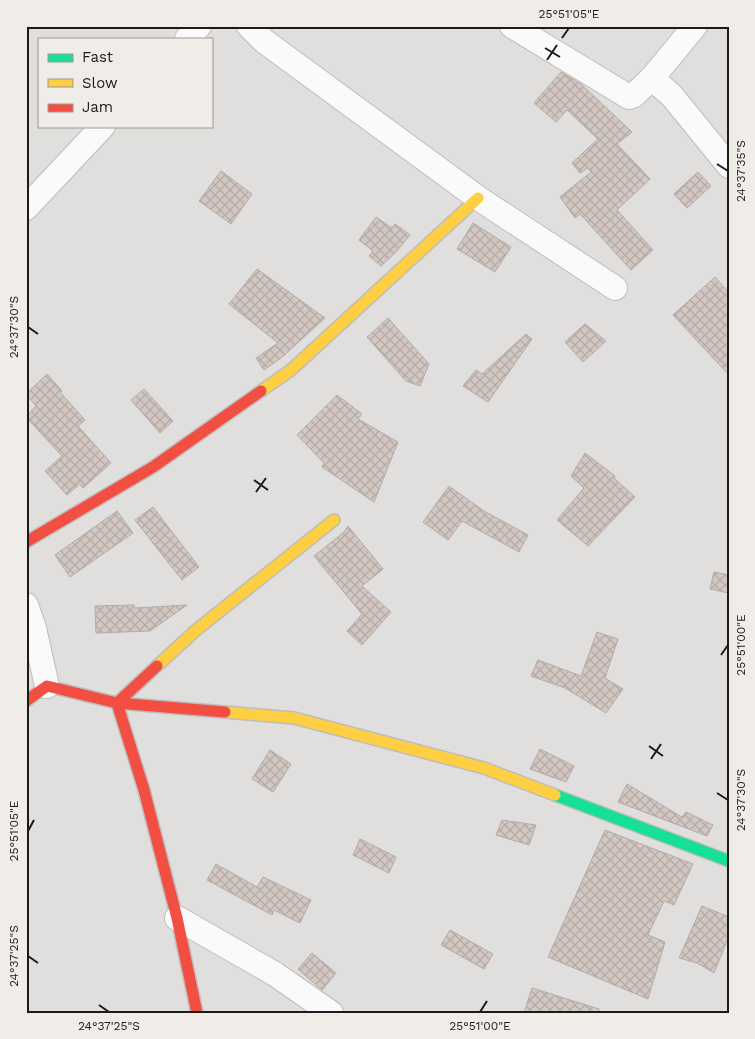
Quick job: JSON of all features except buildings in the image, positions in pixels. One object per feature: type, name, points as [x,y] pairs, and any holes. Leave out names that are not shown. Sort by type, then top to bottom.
[{"type":"street","points":[[188,38],[199,26]]},
{"type":"street","points":[[249,26],[264,41],[478,198],[615,288]]},
{"type":"street","points":[[512,26],[629,96],[634,95],[652,78],[695,26]]},
{"type":"street","points":[[652,78],[672,96],[729,166]]},
{"type":"street","points":[[26,208],[101,128]]},
{"type":"street","points":[[26,542],[153,467],[291,370],[478,198]]},
{"type":"street","points":[[117,703],[195,631],[334,520]]},
{"type":"street","points":[[26,604],[34,628],[47,686]]},
{"type":"street","points":[[26,701],[47,686],[117,703],[294,718],[484,768],[729,861]]},
{"type":"street","points":[[117,703],[144,790],[177,918],[197,1013]]},
{"type":"street","points":[[177,918],[275,974],[330,1013]]},
{"type":"traffic: fast","points":[[555,795],[729,861]]},
{"type":"traffic: slow","points":[[261,391],[291,370],[478,198]]},
{"type":"traffic: slow","points":[[157,666],[195,631],[334,520]]},
{"type":"traffic: slow","points":[[225,712],[294,718],[484,768],[555,795]]},
{"type":"traffic: jam","points":[[26,542],[153,467],[261,391]]},
{"type":"traffic: jam","points":[[157,666],[117,703],[144,790],[177,918],[197,1013]]},
{"type":"traffic: jam","points":[[26,701],[47,686],[117,703],[225,712]]}]
